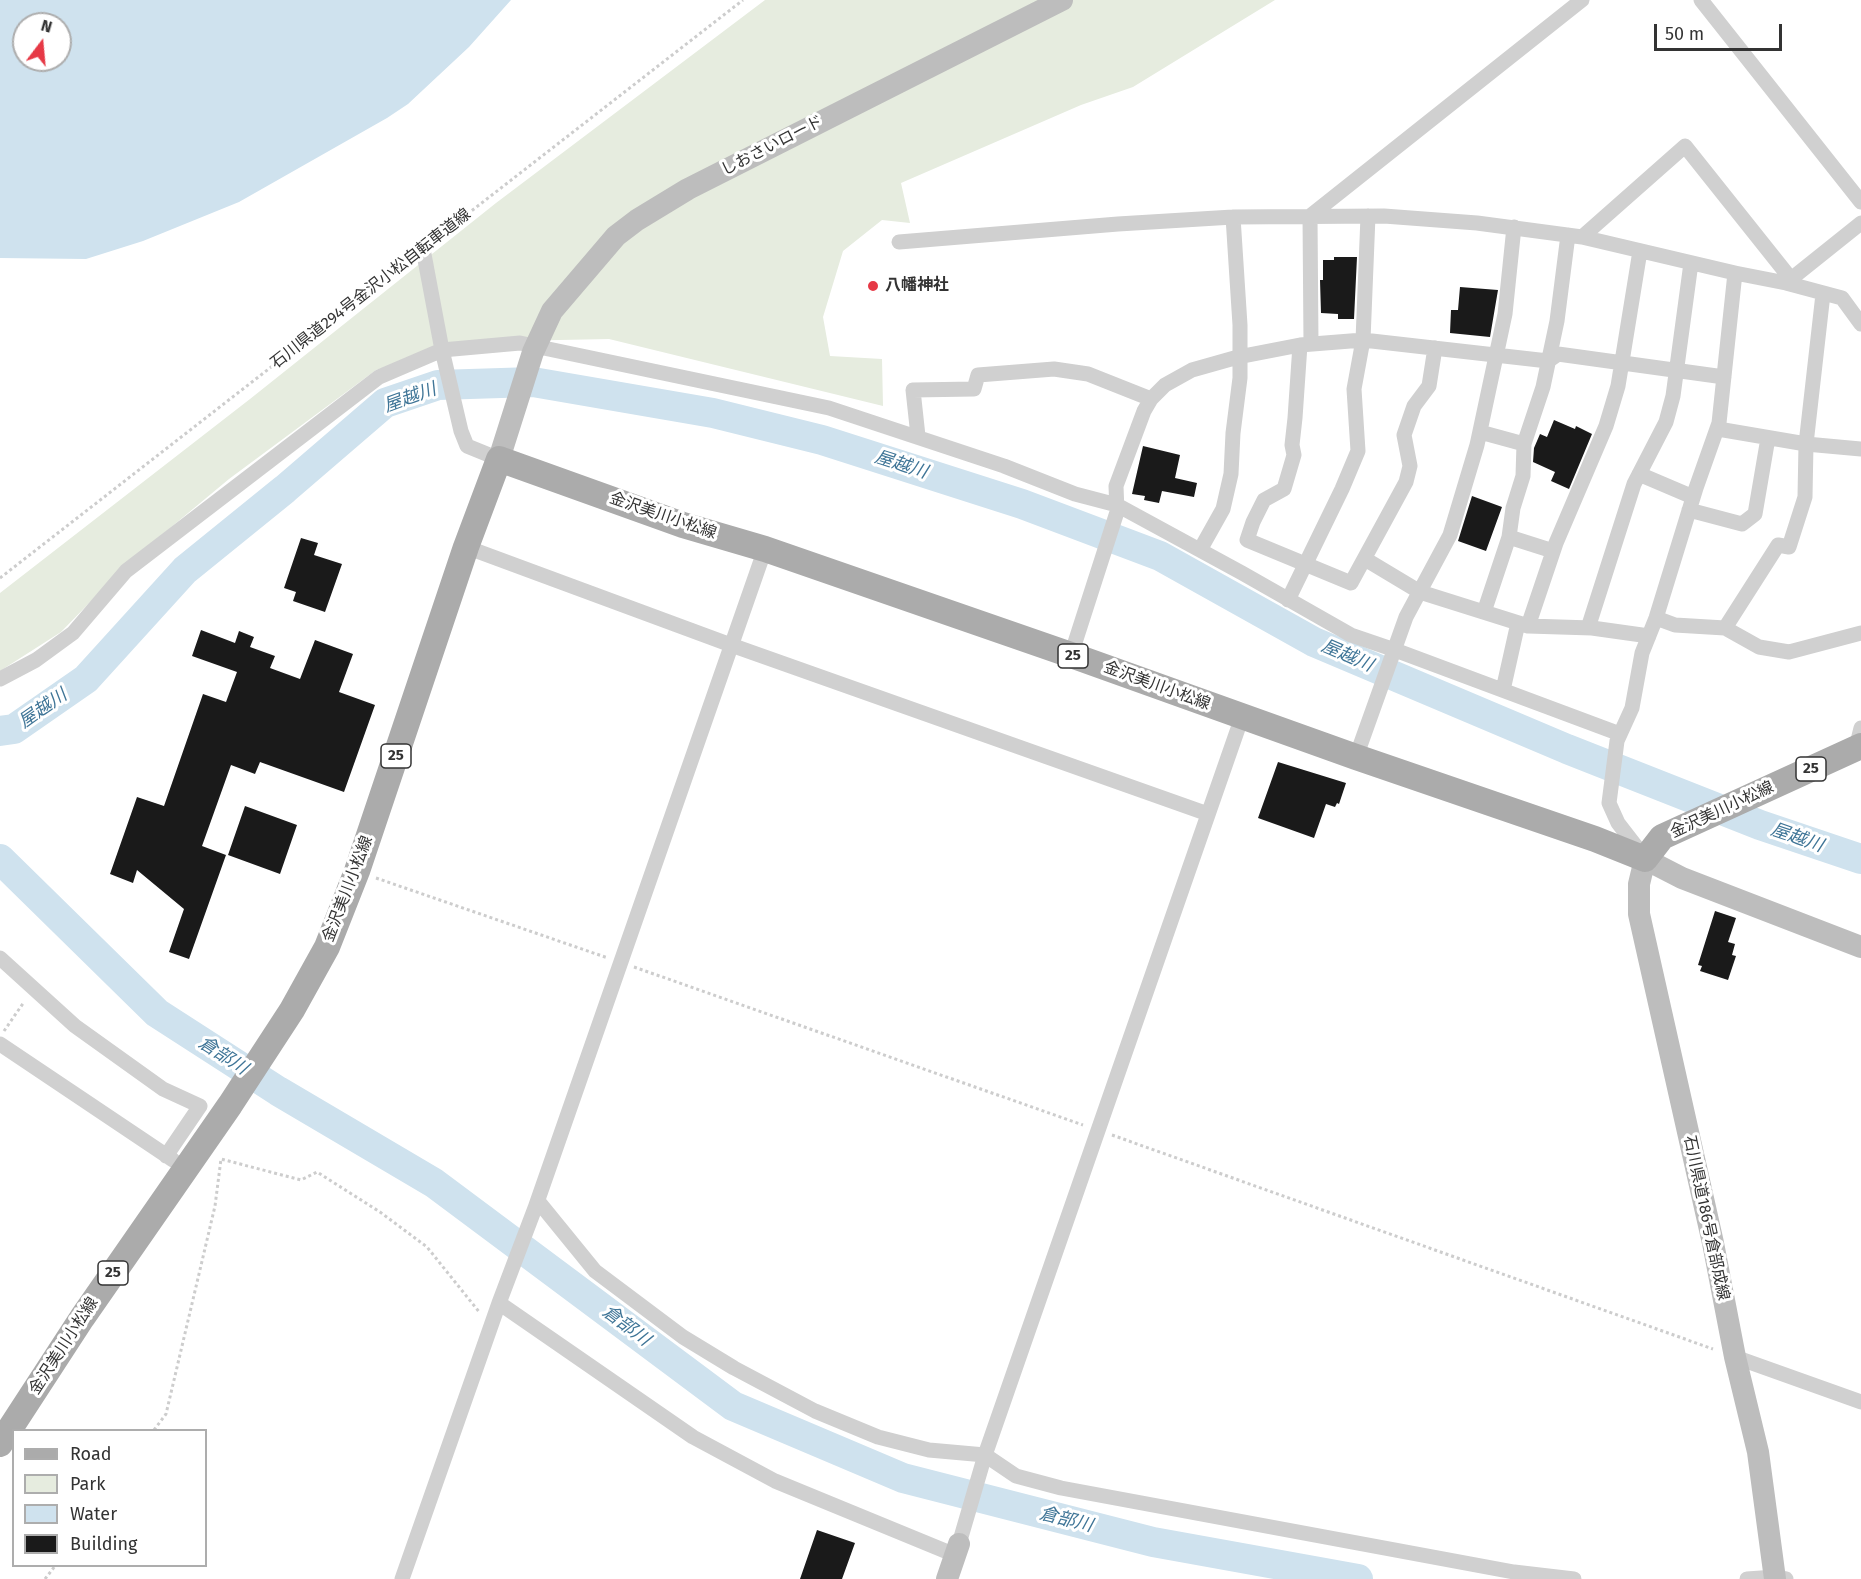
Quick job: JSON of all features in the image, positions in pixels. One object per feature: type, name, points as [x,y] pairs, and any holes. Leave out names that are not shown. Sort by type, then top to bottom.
[{"type":"main road","name":"金沢美川小松線","points":[[0,1444],[82,1318],[176,1162],[230,1105],[292,1010],[327,948],[357,872],[466,547],[499,459],[683,525],[765,549],[1071,655],[1356,757],[1595,838],[1646,859],[1662,837],[1760,792],[1859,741]]},
{"type":"street","name":"しおさいロード","points":[[499,459],[534,350],[552,311],[616,236],[637,220],[688,189],[1062,0]]},
{"type":"street","points":[[1436,348],[1429,386],[1414,406],[1404,435],[1410,466],[1406,482],[1351,583],[1247,540],[1252,522],[1264,500],[1284,489],[1294,455],[1292,445],[1305,344],[1310,216],[1582,0]]},
{"type":"street","points":[[1701,0],[1861,202]]},
{"type":"street","points":[[1484,612],[1509,537],[1522,476],[1524,444],[1543,387],[1575,236],[1685,146],[1788,281]]},
{"type":"street","points":[[1288,600],[1358,451],[1354,389],[1363,340],[1368,216]]},
{"type":"street","points":[[898,242],[1233,217],[1368,216],[1476,223],[1575,236],[1736,273],[1788,281],[1823,294],[1842,298],[1861,324]]},
{"type":"street","points":[[1200,550],[1223,509],[1231,474],[1240,378],[1240,325],[1233,217]]},
{"type":"street","points":[[1788,281],[1861,223]]},
{"type":"street","points":[[1356,757],[1406,617],[1450,535],[1480,432],[1505,314],[1514,227]]},
{"type":"street","points":[[423,249],[443,354],[461,431],[467,446],[499,459]]},
{"type":"street","points":[[1503,690],[1523,624],[1606,426],[1618,386],[1640,251]]},
{"type":"street","points":[[1588,628],[1613,546],[1639,474],[1666,422],[1673,396],[1691,263]]},
{"type":"street","points":[[1736,273],[1718,429],[1691,504],[1656,618],[1642,652],[1632,708],[1619,738],[1609,803],[1618,823],[1646,859],[1682,878],[1861,946]]},
{"type":"street","points":[[1725,628],[1778,545],[1789,547],[1805,497],[1806,444],[1823,294]]},
{"type":"street","points":[[1071,655],[1117,509],[1116,486],[1144,411],[1151,399],[1166,385],[1191,370],[1305,344],[1363,340],[1548,361],[1557,354],[1724,377]]},
{"type":"street","points":[[0,679],[36,660],[72,633],[126,571],[379,377],[443,354],[519,343],[534,350],[829,408],[1004,466],[1117,509],[1200,550],[1351,636],[1394,654],[1503,690],[1619,738]]},
{"type":"street","points":[[918,436],[914,390],[974,389],[978,375],[1065,370],[1088,374],[1151,399]]},
{"type":"street","points":[[1718,429],[1806,444],[1861,449]]},
{"type":"street","points":[[1480,432],[1524,444]]},
{"type":"street","points":[[1639,474],[1691,504],[1742,524],[1755,514],[1768,438]]},
{"type":"street","points":[[1509,537],[1553,551]]},
{"type":"street","points":[[466,547],[731,645],[1208,814]]},
{"type":"street","points":[[402,1579],[499,1303],[537,1204],[765,549]]},
{"type":"street","points":[[1365,559],[1420,592],[1523,624],[1588,628],[1649,636]]},
{"type":"street","points":[[1656,618],[1675,625],[1725,628],[1759,647],[1789,652],[1861,633]]},
{"type":"street","points":[[947,1579],[983,1461],[1242,717]]},
{"type":"street","name":"石川県道186号倉部成線","points":[[1646,859],[1639,884],[1639,914],[1713,1243],[1735,1357],[1758,1452],[1779,1578]]},
{"type":"street","points":[[0,958],[75,1026],[163,1089],[200,1106],[176,1162],[0,1044]]},
{"type":"street","points":[[537,1204],[595,1271],[683,1337],[734,1368],[815,1411],[878,1437],[983,1461],[1017,1476],[1061,1488],[1514,1572],[1574,1579]]},
{"type":"street","points":[[499,1303],[693,1437],[775,1481],[957,1549]]},
{"type":"street","points":[[1735,1357],[1861,1402]]},
{"type":"street","points":[[1747,1579],[1779,1578]]},
{"type":"path","name":"石川県道294号金沢小松自転車道線","points":[[0,578],[743,0]]},
{"type":"path","points":[[357,872],[1098,1130],[1735,1357]]},
{"type":"path","points":[[0,1038],[33,988]]},
{"type":"path","points":[[155,1429],[166,1414],[215,1206],[221,1159],[301,1180],[317,1172],[380,1212],[427,1247],[483,1317]]},
{"type":"path","points":[[45,1579],[54,1567]]},
{"type":"green space","points":[[765,0],[1275,0],[1133,87],[1081,105],[901,183],[910,223],[882,220],[843,251],[823,317],[830,356],[882,359],[883,406],[609,339],[460,342],[376,370],[229,479],[128,563],[61,632],[0,671],[0,593],[250,399],[496,203]]},
{"type":"water","points":[[0,0],[511,0],[469,47],[408,104],[387,118],[239,202],[143,241],[86,259],[0,258]]},
{"type":"building","points":[[1334,257],[1357,257],[1354,319],[1338,319],[1338,314],[1321,313],[1320,280],[1323,280],[1323,260],[1334,260]]},
{"type":"building","points":[[1460,287],[1498,290],[1490,337],[1450,333],[1451,310],[1458,310]]},
{"type":"building","points":[[1554,420],[1575,429],[1576,426],[1592,434],[1569,489],[1551,481],[1555,472],[1533,462],[1534,448],[1540,434],[1547,437]]},
{"type":"building","points":[[1143,446],[1180,455],[1175,478],[1197,483],[1194,497],[1162,491],[1159,503],[1144,500],[1145,496],[1132,494]]},
{"type":"building","points":[[1472,496],[1502,507],[1486,551],[1458,541]]},
{"type":"building","points":[[301,538],[318,543],[314,555],[342,564],[325,612],[293,601],[296,592],[284,588]]},
{"type":"building","points":[[201,630],[235,643],[239,631],[254,637],[250,647],[275,656],[270,668],[300,679],[315,640],[353,654],[339,692],[375,705],[344,792],[260,762],[255,774],[231,765],[202,846],[226,855],[189,959],[169,952],[184,909],[137,870],[133,883],[110,874],[137,797],[164,806],[203,694],[226,702],[237,672],[192,656]]},
{"type":"building","points":[[1278,762],[1346,783],[1339,804],[1337,803],[1335,807],[1326,804],[1314,838],[1258,818]]},
{"type":"building","points":[[245,806],[297,825],[280,874],[228,855]]},
{"type":"building","points":[[1715,911],[1736,918],[1728,942],[1735,944],[1732,955],[1736,956],[1728,980],[1700,971],[1702,966],[1698,965]]},
{"type":"building","points":[[817,1530],[855,1543],[842,1579],[800,1579]]},
{"type":"waterway","name":"屋越川","points":[[0,731],[14,729],[86,679],[185,570],[285,489],[385,403],[438,385],[533,382],[713,413],[822,440],[1022,504],[1160,556],[1314,642],[1567,749],[1760,825],[1861,859]]},
{"type":"waterway","name":"倉部川","points":[[0,859],[157,1013],[278,1091],[434,1183],[733,1406],[903,1478],[1153,1542],[1358,1579]]},
{"type":"place","name":"八幡神社","points":[[873,286]]}]
